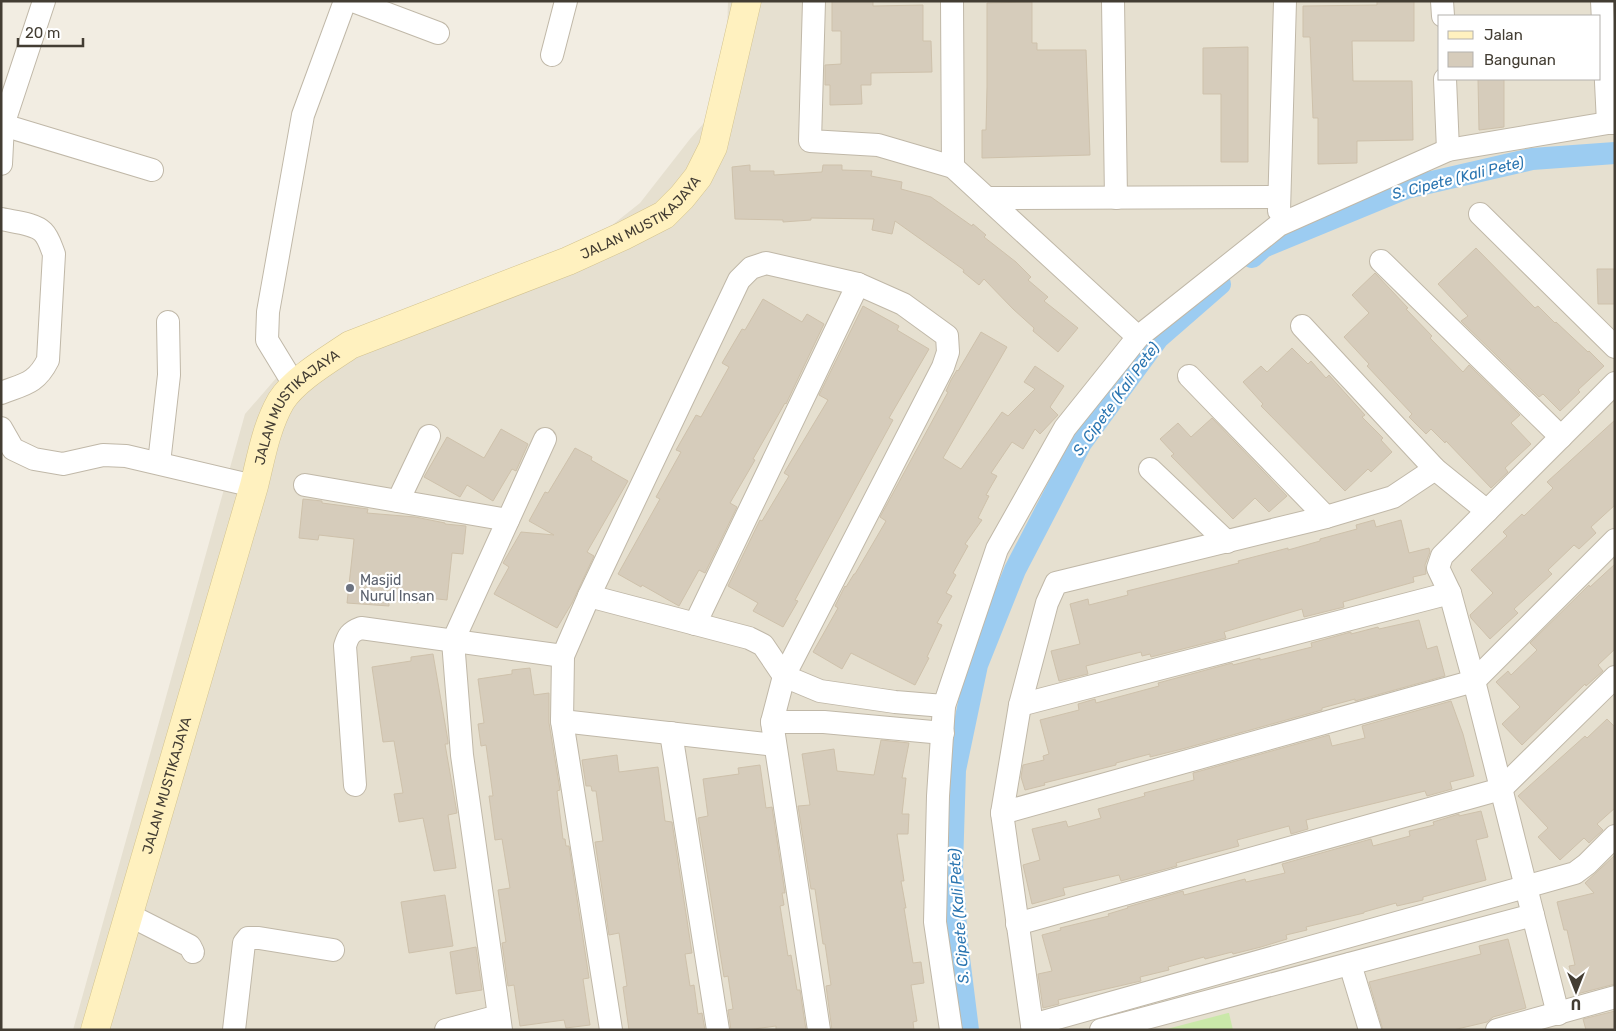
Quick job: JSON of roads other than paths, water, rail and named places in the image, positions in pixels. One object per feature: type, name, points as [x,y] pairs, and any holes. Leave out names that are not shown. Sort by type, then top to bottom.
[{"type":"main road","name":"JALAN MUSTIKAJAYA","points":[[95,1030],[273,417],[282,400],[294,386],[321,364],[350,345],[568,261],[664,215],[698,177],[713,147],[747,1]]},
{"type":"street","points":[[1,164],[3,125],[44,1]]},
{"type":"street","points":[[294,386],[267,340],[268,312],[303,115],[345,1]]},
{"type":"street","points":[[353,1],[438,33]]},
{"type":"street","points":[[552,55],[566,1]]},
{"type":"street","points":[[814,1],[810,141],[878,145],[953,167],[1138,337]]},
{"type":"street","points":[[952,1],[953,167]]},
{"type":"street","points":[[1113,1],[1116,198]]},
{"type":"street","points":[[1279,225],[1285,1]]},
{"type":"street","points":[[1442,1],[1443,15]]},
{"type":"street","points":[[951,1030],[935,922],[938,796],[944,706],[997,549],[1066,428],[1138,337],[1279,225],[1448,150],[1611,123],[1602,1]]},
{"type":"street","points":[[1445,80],[1448,150]]},
{"type":"street","points":[[3,125],[152,170]]},
{"type":"street","points":[[987,198],[1279,197]]},
{"type":"street","points":[[1480,214],[1615,347]]},
{"type":"street","points":[[1,219],[33,227],[43,232],[50,242],[54,254],[48,360],[41,373],[29,383],[1,393]]},
{"type":"street","points":[[1381,261],[1561,437]]},
{"type":"street","points":[[611,1030],[562,721],[563,656],[589,596],[740,280],[751,268],[766,263],[858,284],[903,304],[946,336],[948,352],[943,367],[784,676],[772,722],[819,1030]]},
{"type":"street","points":[[695,624],[858,284]]},
{"type":"street","points":[[159,463],[169,375],[168,322]]},
{"type":"street","points":[[1302,326],[1435,469],[1487,511]]},
{"type":"street","points":[[1189,376],[1326,517]]},
{"type":"street","points":[[1558,1014],[1474,682],[1450,593],[1438,568],[1442,556],[1615,383]]},
{"type":"street","points":[[1,428],[12,450],[34,460],[63,464],[103,455],[126,456],[254,486]]},
{"type":"street","points":[[398,501],[429,436]]},
{"type":"street","points":[[446,1030],[500,1023],[462,754],[452,641],[545,439]]},
{"type":"street","points":[[1150,469],[1227,542]]},
{"type":"street","points":[[1435,469],[1393,498],[1227,542],[1056,583],[1047,603],[1020,705],[1002,813],[1033,1027],[1575,873],[1588,864],[1615,836]]},
{"type":"street","points":[[304,485],[508,520]]},
{"type":"street","points":[[1002,813],[1474,682],[1615,540]]},
{"type":"street","points":[[1020,705],[1450,593]]},
{"type":"street","points":[[589,596],[749,638],[763,645],[784,676],[820,691],[895,702],[944,706]]},
{"type":"street","points":[[355,785],[345,646],[348,636],[352,631],[361,628],[563,656]]},
{"type":"street","points":[[1018,924],[1501,789],[1615,677]]},
{"type":"street","points":[[562,721],[775,744]]},
{"type":"street","points":[[772,722],[824,722],[943,733]]},
{"type":"street","points":[[671,733],[718,1030]]},
{"type":"street","points":[[129,915],[190,946],[194,952]]},
{"type":"street","points":[[1101,1030],[1533,915]]},
{"type":"street","points":[[234,1030],[244,942],[248,938],[259,938],[333,950]]},
{"type":"street","points":[[1350,964],[1370,1030]]},
{"type":"street","points":[[1497,1030],[1615,997]]},
{"type":"waterway","name":"S. Cipete (Kali Pete)","points":[[1252,257],[1263,247],[1406,188],[1532,159],[1615,153]]},
{"type":"waterway","name":"S. Cipete (Kali Pete)","points":[[968,1030],[957,942],[952,867],[955,770],[977,665],[1015,570],[1081,443],[1158,338],[1220,284]]},
{"type":"place","name":"Masjid Nurul Insan","points":[[350,588]]}]
